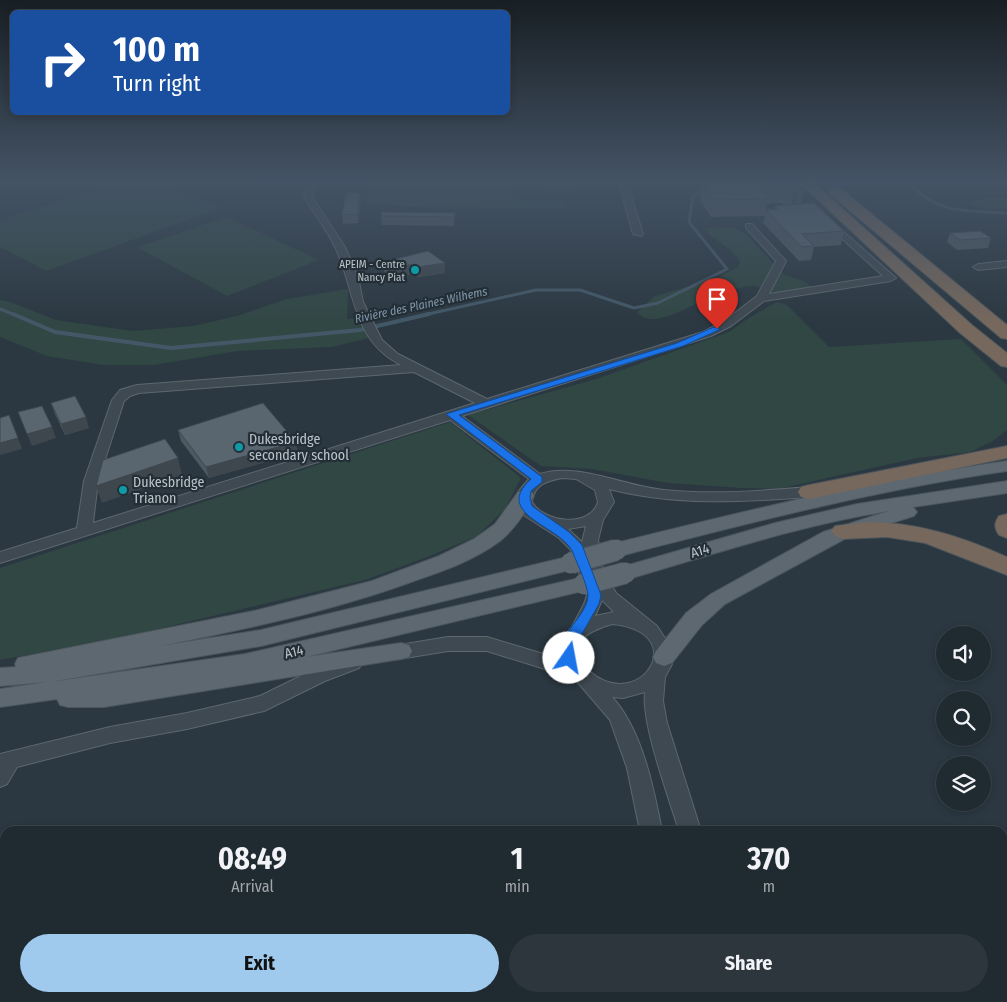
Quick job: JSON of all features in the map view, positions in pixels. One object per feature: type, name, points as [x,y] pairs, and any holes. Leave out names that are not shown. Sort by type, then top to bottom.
[{"type":"highway","points":[[857,230],[966,329],[1007,362]]},
{"type":"highway","points":[[883,230],[1007,334]]},
{"type":"highway","points":[[973,304],[1007,327]]},
{"type":"highway","points":[[966,329],[1007,373]]},
{"type":"highway","points":[[809,492],[1007,452]]},
{"type":"highway","points":[[1007,522],[1007,530]]},
{"type":"highway","points":[[843,531],[873,527],[922,533],[956,544],[1007,567]]},
{"type":"main road","points":[[809,492],[1007,466]]},
{"type":"main road","name":"A14","points":[[0,677],[48,673],[261,638],[571,563],[760,514],[941,476]]},
{"type":"main road","points":[[935,498],[1007,487]]},
{"type":"main road","points":[[935,498],[1007,492]]},
{"type":"main road","points":[[664,657],[694,619],[718,600],[843,531],[928,506],[1007,492]]},
{"type":"main road","points":[[0,670],[198,630],[356,594],[423,570],[471,550],[492,537],[506,525],[515,515],[525,496]]},
{"type":"main road","name":"A14","points":[[6,697],[245,663],[584,584],[775,528],[857,510],[935,498]]},
{"type":"main road","points":[[6,697],[104,698],[401,651]]},
{"type":"street","points":[[329,230],[340,247],[353,277],[357,302],[377,342],[394,357],[484,403]]},
{"type":"street","points":[[637,230],[638,234]]},
{"type":"street","points":[[0,558],[484,403],[707,334],[726,324],[761,298],[781,261],[752,230]]},
{"type":"street","points":[[761,298],[891,278],[836,230]]},
{"type":"street","points":[[978,267],[1007,264]]},
{"type":"street","points":[[84,531],[91,481],[118,400],[125,393],[137,389],[416,368]]},
{"type":"street","points":[[451,414],[538,479]]},
{"type":"street","points":[[650,826],[637,768],[618,716],[580,676],[569,658],[568,645],[593,604],[595,595],[578,548],[564,534],[534,515],[527,507],[526,490],[538,479],[553,474],[566,473],[643,492],[672,495],[720,497],[809,492]]},
{"type":"street","points":[[91,481],[112,474]]},
{"type":"street","points":[[545,521],[573,524],[597,516],[604,509],[606,501],[605,492],[590,479]]},
{"type":"street","points":[[0,778],[5,761],[110,735],[186,721],[264,703],[346,666],[401,651],[448,644],[487,644],[580,676],[597,686],[613,690],[628,690],[643,686],[656,677],[662,669],[664,657],[662,646],[654,634],[617,607],[605,595],[593,568],[589,543],[597,516]]},
{"type":"street","points":[[579,629],[597,620],[612,618],[628,620],[643,626]]},
{"type":"street","points":[[656,677],[654,701],[657,722],[688,826]]},
{"type":"green space","points":[[0,230],[161,230],[46,271],[0,247]]},
{"type":"green space","points":[[189,230],[254,230],[319,260],[227,296],[137,247]]},
{"type":"green space","points":[[705,230],[738,230],[746,234],[783,274],[806,282],[812,288],[779,293],[747,286],[707,299],[661,318],[652,319],[644,317],[637,312],[655,296],[715,279],[738,267],[740,262],[733,252]]},
{"type":"green space","points":[[348,289],[347,319],[361,318],[373,337],[332,347],[238,351],[154,365],[103,365],[47,356],[0,337],[0,300],[56,320],[133,331],[193,326],[237,316],[287,299]]},
{"type":"green space","points":[[777,302],[787,305],[829,347],[961,339],[1007,385],[1007,430],[993,441],[970,452],[917,458],[778,489],[741,488],[668,483],[592,469],[541,466],[468,415],[596,379],[729,332],[750,317]]},
{"type":"green space","points":[[450,422],[521,478],[505,509],[477,536],[365,580],[137,634],[0,660],[0,568]]},
{"type":"building","points":[[785,230],[844,231],[802,234],[814,246],[802,247]]},
{"type":"building","points":[[980,231],[991,238],[960,240],[950,233]]},
{"type":"building","points":[[428,251],[445,263],[418,267],[414,264],[391,269],[383,262]]},
{"type":"building","points":[[75,396],[86,417],[61,424],[51,403]]},
{"type":"building","name":"Dukesbridge secondary school","points":[[263,403],[296,442],[206,467],[178,430]]},
{"type":"building","points":[[42,406],[52,427],[27,434],[18,412]]},
{"type":"building","points":[[9,415],[18,438],[0,443],[0,418]]},
{"type":"building","points":[[165,439],[178,458],[96,486],[103,460]]},
{"type":"waterway","name":"Rivière des Plaines Wilhems","points":[[424,315],[536,290],[580,290],[634,308],[658,303],[727,269],[695,230]]},
{"type":"waterway","name":"Rivière des Plaines Wilhems","points":[[0,309],[15,315]]},
{"type":"waterway","name":"Rivière des Plaines Wilhems","points":[[13,314],[55,332],[171,348],[360,330],[429,314]]},
{"type":"place","name":"APEIM - Centre Nancy Piat","points":[[415,270]]},
{"type":"place","name":"Dukesbridge secondary school","points":[[239,447]]},
{"type":"place","name":"Dukesbridge Trianon","points":[[123,490]]},
{"type":"route","points":[[569,658],[568,645],[593,604],[595,595],[578,548],[564,534],[534,515],[527,507],[524,498],[526,490],[538,479],[451,414],[680,344],[717,329]]}]
